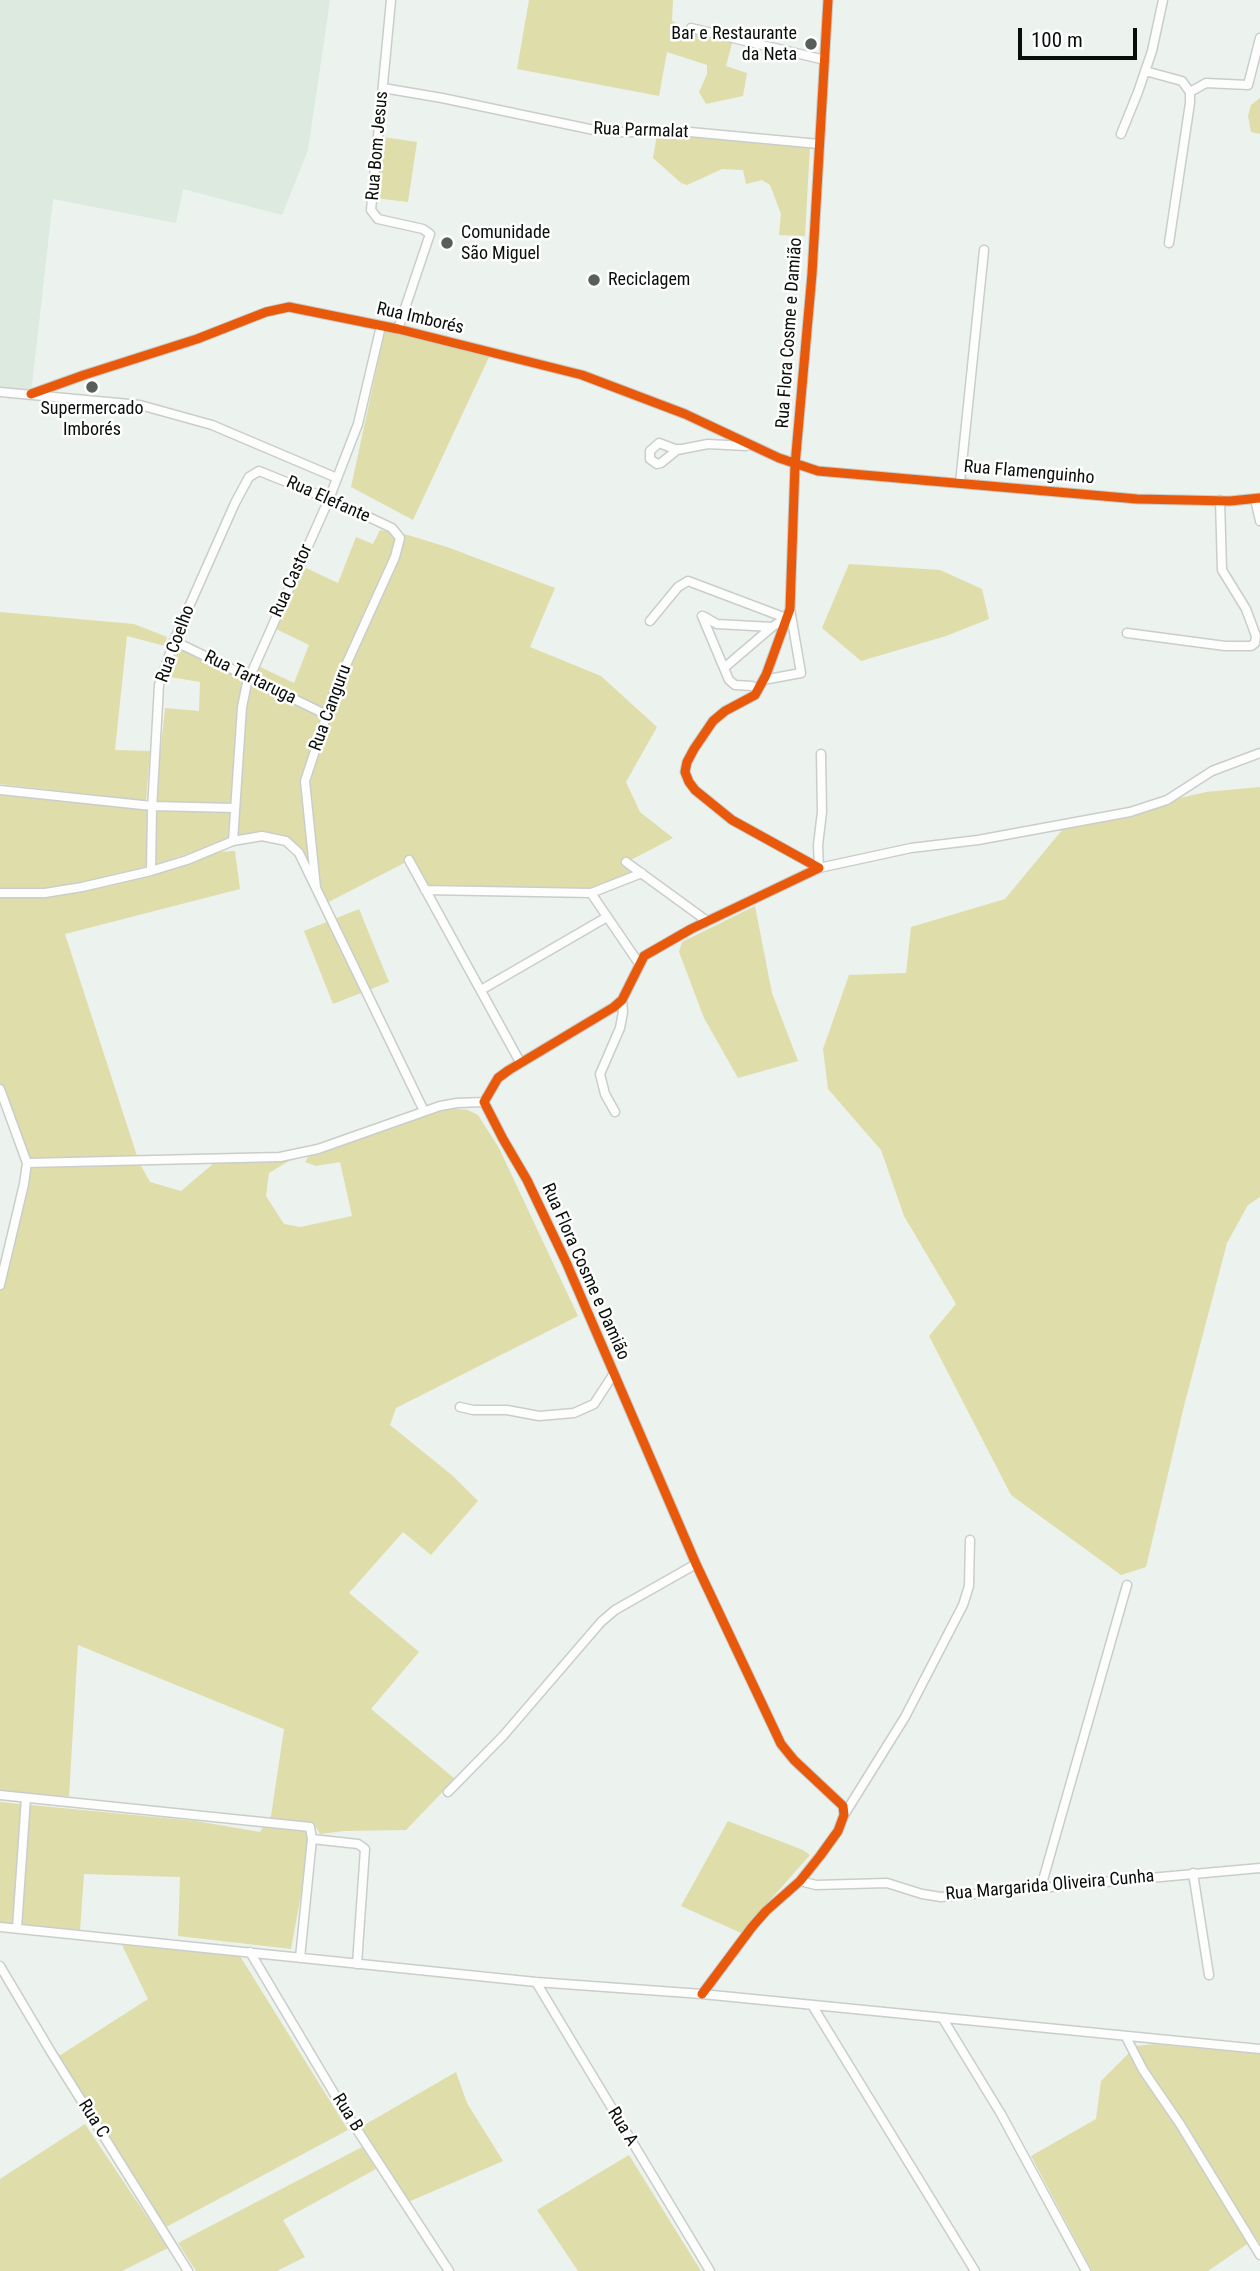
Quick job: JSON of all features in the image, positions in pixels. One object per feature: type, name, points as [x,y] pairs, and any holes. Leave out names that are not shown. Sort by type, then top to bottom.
[{"type":"street","name":"Rua Bom Jesus","points":[[391,0],[373,214],[382,220],[423,229],[430,234],[398,329]]},
{"type":"street","name":"Rua Flora Cosme e Damião","points":[[818,868],[732,820],[695,790],[687,777],[687,762],[713,721],[725,711],[755,695],[764,680],[788,613],[795,465],[811,274],[828,0]]},
{"type":"street","points":[[1121,134],[1152,51],[1163,0]]},
{"type":"street","points":[[691,28],[825,60]]},
{"type":"street","points":[[1190,92],[1206,83],[1248,85],[1260,39]]},
{"type":"street","points":[[1145,71],[1182,81],[1190,92],[1191,103],[1169,243]]},
{"type":"street","name":"Rua Parmalat","points":[[383,88],[455,100],[594,130],[691,132],[819,144]]},
{"type":"street","points":[[960,483],[984,250]]},
{"type":"street","name":"Rua Imborés","points":[[31,394],[197,339],[276,309],[305,309],[398,329],[582,375],[685,414],[795,465]]},
{"type":"street","name":"Rua Castor","points":[[233,841],[242,707],[249,677],[329,499],[358,424],[381,326]]},
{"type":"street","points":[[0,392],[150,407],[212,425],[337,478]]},
{"type":"street","points":[[682,449],[708,444],[752,446]]},
{"type":"street","name":"Rua Flamenguinho","points":[[795,465],[818,471],[1137,499],[1258,499]]},
{"type":"street","name":"Rua Elefante","points":[[252,473],[263,472],[329,499],[392,528],[400,538]]},
{"type":"street","name":"Rua Coelho","points":[[151,871],[159,685],[174,641],[235,503],[252,473]]},
{"type":"street","points":[[1258,499],[1260,521]]},
{"type":"street","points":[[1127,633],[1225,646],[1251,646],[1255,643],[1256,636],[1246,608],[1222,570],[1220,500]]},
{"type":"street","name":"Rua Canguru","points":[[316,888],[304,781],[336,687],[395,557],[400,538]]},
{"type":"street","points":[[650,621],[682,583],[688,581],[788,613]]},
{"type":"street","points":[[724,668],[788,613]]},
{"type":"street","points":[[764,680],[801,673],[788,613]]},
{"type":"street","points":[[752,686],[735,685],[729,680],[702,616],[717,624],[772,627]]},
{"type":"street","name":"Rua Tartaruga","points":[[174,641],[327,715]]},
{"type":"street","points":[[27,1163],[280,1157],[338,1143],[424,1111],[457,1103],[484,1102],[498,1078],[622,1000],[645,956],[707,921],[818,868],[911,848],[1130,812],[1167,800],[1213,771],[1260,753]]},
{"type":"street","points":[[818,868],[822,811],[821,754]]},
{"type":"street","points":[[0,790],[152,806],[236,808]]},
{"type":"street","points":[[0,892],[61,891],[151,871],[233,841],[262,836],[286,841],[299,853],[424,1111]]},
{"type":"street","points":[[409,860],[520,1062]]},
{"type":"street","points":[[626,862],[707,921]]},
{"type":"street","points":[[425,890],[591,893],[642,873]]},
{"type":"street","points":[[591,893],[640,965]]},
{"type":"street","points":[[481,990],[607,917]]},
{"type":"street","points":[[615,1112],[605,1094],[600,1074],[620,1028],[622,1000]]},
{"type":"street","points":[[0,1089],[27,1163],[0,1285]]},
{"type":"street","name":"Rua Flora Cosme e Damião","points":[[484,1102],[527,1180],[566,1262],[696,1564],[781,1744],[842,1806],[844,1815]]},
{"type":"street","points":[[460,1407],[473,1410],[507,1410],[539,1416],[574,1413],[594,1404],[613,1375]]},
{"type":"street","points":[[702,1994],[751,1927],[800,1881],[838,1831],[844,1815],[905,1717],[963,1605],[969,1586],[970,1540]]},
{"type":"street","points":[[448,1793],[503,1736],[601,1622],[615,1610],[696,1564]]},
{"type":"street","points":[[1041,1887],[1127,1586]]},
{"type":"street","points":[[0,1795],[308,1826],[311,1828],[312,1839],[300,1958]]},
{"type":"street","points":[[17,1928],[26,1798]]},
{"type":"street","points":[[312,1839],[358,1844],[365,1849],[357,1964]]},
{"type":"street","name":"Rua Margarida Oliveira Cunha","points":[[800,1881],[816,1885],[887,1883],[922,1895],[941,1897],[1260,1868]]},
{"type":"street","points":[[1192,1873],[1209,1975]]},
{"type":"street","points":[[0,1927],[536,1982],[702,1994],[943,2020],[1260,2049]]},
{"type":"street","name":"Rua B","points":[[250,1952],[341,2105],[449,2271]]},
{"type":"street","name":"Rua C","points":[[0,1966],[188,2271]]},
{"type":"street","name":"Rua A","points":[[536,1982],[710,2271]]},
{"type":"street","points":[[812,2005],[975,2271]]},
{"type":"street","points":[[943,2020],[1001,2114],[1086,2271]]},
{"type":"street","points":[[1126,2037],[1143,2070],[1180,2124],[1260,2255]]},
{"type":"shaded area","points":[[0,0],[330,0],[308,150],[282,215],[183,189],[176,223],[53,199],[31,394],[0,392]]},
{"type":"green space","points":[[529,0],[673,0],[672,21],[690,31],[733,40],[726,66],[747,73],[743,96],[706,104],[699,92],[707,74],[707,65],[667,52],[659,96],[517,69]]},
{"type":"green space","points":[[1260,98],[1260,134],[1251,132],[1248,116],[1251,105]]},
{"type":"green space","points":[[657,135],[810,146],[805,236],[779,235],[781,214],[770,185],[762,180],[746,184],[743,170],[722,169],[687,185],[681,183],[653,158]]},
{"type":"green space","points":[[383,137],[417,142],[408,202],[374,198]]},
{"type":"green space","points":[[385,330],[489,357],[413,520],[351,487]]},
{"type":"green space","points":[[380,530],[408,535],[450,548],[555,588],[530,647],[601,676],[657,727],[626,782],[640,812],[673,838],[627,862],[642,873],[588,893],[425,890],[408,861],[323,905],[299,853],[286,841],[262,836],[224,842],[153,865],[155,804],[165,708],[199,711],[200,682],[164,676],[174,641],[249,677],[254,664],[294,683],[309,645],[276,629],[304,567],[338,583],[356,537],[373,544]]},
{"type":"green space","points":[[849,564],[940,570],[982,589],[989,619],[946,636],[861,661],[822,628]]},
{"type":"green space","points":[[0,612],[134,624],[167,637],[165,646],[127,636],[115,750],[150,751],[146,801],[0,784]]},
{"type":"green space","points":[[1260,787],[1260,1197],[1248,1205],[1227,1243],[1184,1406],[1146,1567],[1121,1575],[1011,1495],[929,1336],[956,1304],[904,1216],[881,1150],[828,1089],[823,1049],[849,975],[906,973],[911,927],[1005,899],[1067,824],[1206,792]]},
{"type":"green space","points":[[0,790],[152,806],[151,871],[82,887],[0,893]]},
{"type":"green space","points":[[235,851],[240,889],[65,934],[139,1162],[150,1182],[181,1191],[214,1163],[289,1161],[269,1173],[266,1196],[284,1224],[300,1227],[352,1216],[340,1162],[316,1166],[305,1162],[308,1157],[377,1131],[451,1108],[468,1110],[478,1115],[499,1148],[578,1316],[396,1408],[390,1425],[453,1476],[478,1501],[431,1555],[403,1532],[349,1593],[419,1652],[371,1709],[455,1779],[406,1830],[320,1834],[314,1824],[291,1949],[178,1936],[180,1877],[84,1874],[80,1931],[0,1923],[0,1802],[196,1821],[260,1832],[271,1816],[284,1729],[78,1645],[69,1797],[0,1791],[0,1289],[29,1167],[0,1087],[0,897],[53,896],[156,874],[219,852]]},
{"type":"green space","points":[[755,906],[772,993],[798,1061],[738,1078],[704,1018],[679,952],[682,942]]},
{"type":"green space","points":[[359,909],[389,982],[333,1004],[304,931]]},
{"type":"green space","points":[[728,1821],[810,1855],[741,1933],[681,1906]]},
{"type":"green space","points":[[122,1945],[240,1956],[348,2130],[166,2227],[59,2056],[148,1999]]},
{"type":"green space","points":[[1155,2044],[1260,2054],[1260,2244],[1256,2238],[1208,2271],[1092,2271],[1031,2156],[1096,2119],[1101,2081],[1136,2046]]},
{"type":"green space","points":[[456,2072],[467,2103],[503,2161],[406,2203],[359,2128]]},
{"type":"green space","points":[[85,2124],[168,2248],[122,2271],[0,2271],[0,2179]]},
{"type":"green space","points":[[362,2147],[376,2169],[283,2220],[305,2257],[277,2271],[196,2271],[178,2243]]},
{"type":"green space","points":[[629,2155],[701,2271],[578,2271],[537,2210]]},
{"type":"cycle path","points":[[702,1994],[752,1927],[800,1881],[820,1856],[838,1831],[844,1815],[843,1806],[794,1760],[781,1744],[696,1564],[566,1262],[527,1180],[484,1102],[498,1078],[622,1000],[644,956],[691,929],[819,868],[732,820],[695,790],[685,772],[694,749],[713,721],[725,711],[755,695],[766,675],[790,609],[795,465],[812,274],[828,0]]},
{"type":"cycle path","points":[[31,394],[197,339],[266,312],[289,307],[398,329],[582,375],[685,414],[779,458],[818,471],[1137,499],[1230,501],[1260,498]]},
{"type":"place","name":"Bar e Restaurante da Neta","points":[[811,44]]},
{"type":"place","name":"Comunidade São Miguel","points":[[447,243]]},
{"type":"place","name":"Reciclagem","points":[[594,280]]},
{"type":"place","name":"Supermercado Imborés","points":[[92,387]]}]
